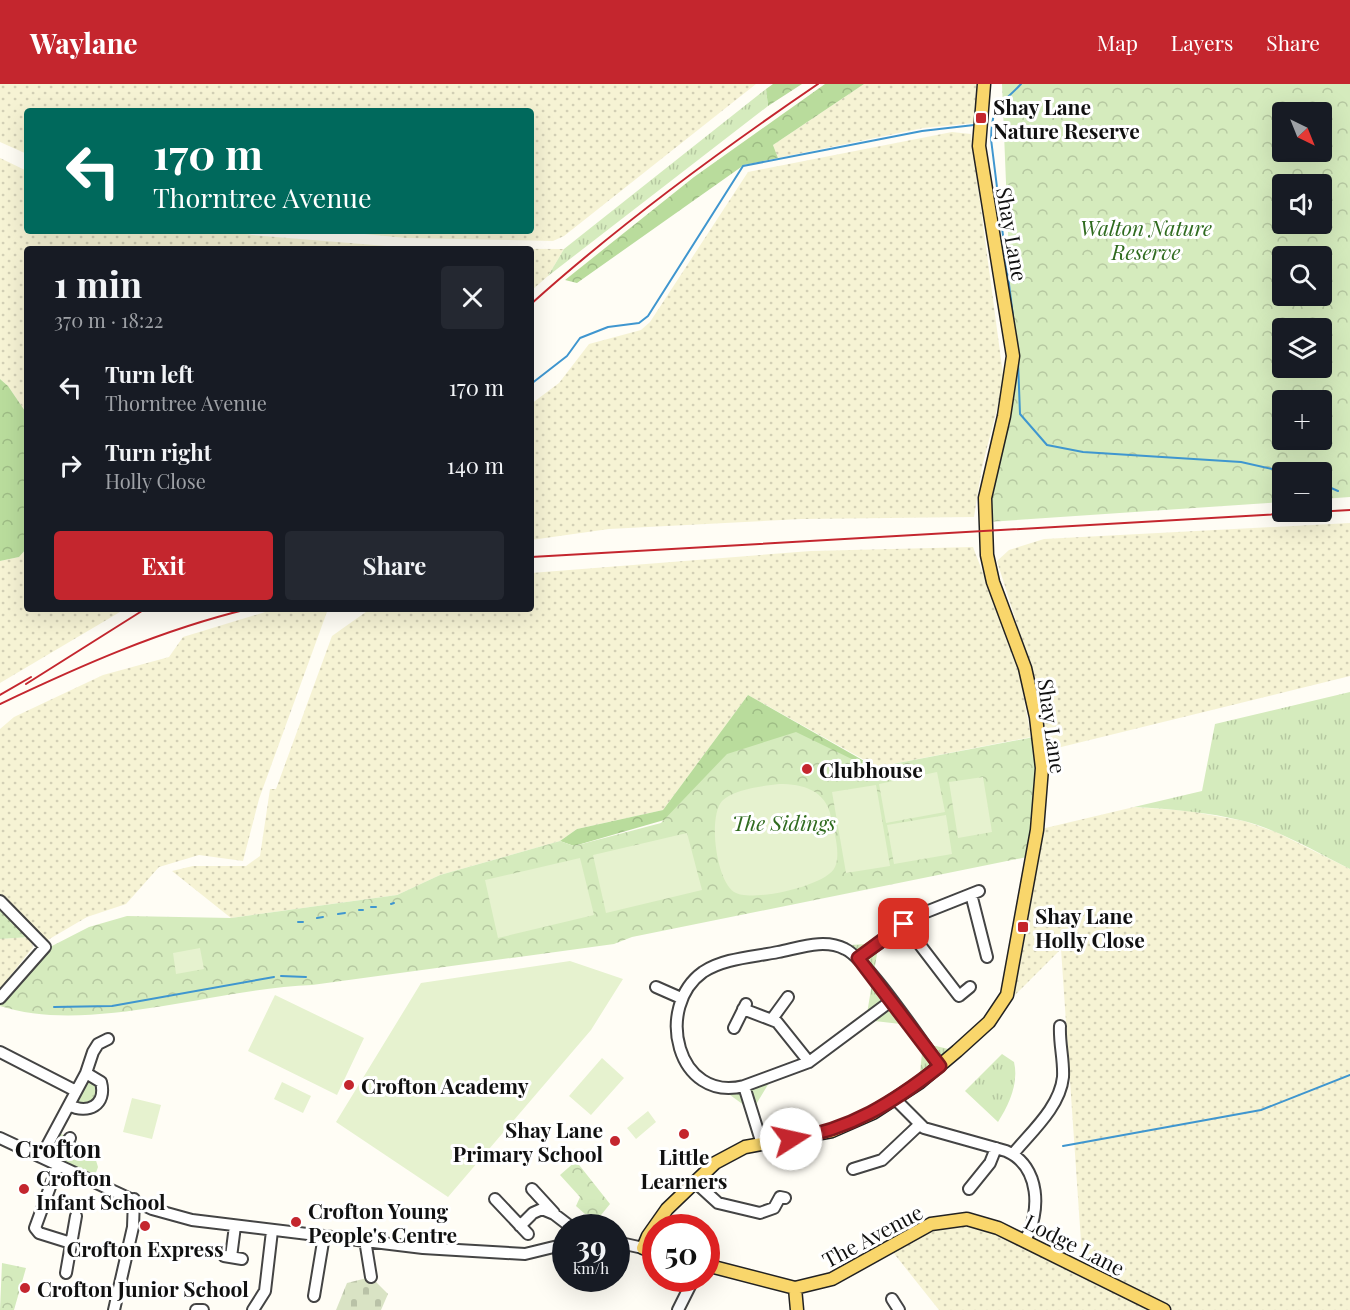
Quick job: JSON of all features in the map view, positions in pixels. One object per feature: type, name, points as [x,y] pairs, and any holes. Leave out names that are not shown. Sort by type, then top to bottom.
[{"type":"main road","name":"Shay Lane","points":[[663,1214],[727,1154],[762,1144],[832,1131],[863,1118],[895,1099],[940,1066],[989,1022],[1007,995],[1037,830],[1042,777],[1039,737],[1028,677],[993,582],[987,555],[985,498],[1005,408],[1013,356],[979,146],[984,84]]},
{"type":"main road","name":"Lodge Lane","points":[[966,1219],[983,1222],[1025,1240],[1164,1310]]},
{"type":"main road","name":"The Avenue","points":[[795,1288],[832,1279],[931,1224],[966,1219]]},
{"type":"main road","points":[[720,1269],[795,1288],[797,1310]]},
{"type":"street","points":[[858,958],[904,924],[945,903],[975,892],[983,951]]},
{"type":"street","points":[[0,901],[45,947],[0,998]]},
{"type":"street","points":[[904,924],[959,996],[970,987]]},
{"type":"street","points":[[891,1001],[809,1062],[744,1086],[728,1088],[710,1085],[691,1071],[678,1033],[677,1010],[681,998],[690,984],[704,972],[732,961],[819,944],[845,948],[858,958],[891,1001],[940,1066]]},
{"type":"street","points":[[656,987],[681,998]]},
{"type":"street","points":[[772,1019],[788,997]]},
{"type":"street","points":[[734,1028],[745,1006],[772,1019],[786,1031],[809,1062]]},
{"type":"street","points":[[1013,1154],[1049,1110],[1060,1091],[1063,1069],[1057,1032]]},
{"type":"street","points":[[41,1157],[99,1041]]},
{"type":"street","points":[[0,1052],[76,1091]]},
{"type":"street","points":[[69,1105],[83,1110],[90,1109],[99,1102],[102,1095],[101,1082],[86,1071]]},
{"type":"street","points":[[744,1086],[762,1144]]},
{"type":"street","points":[[895,1099],[919,1125],[930,1131],[1013,1154],[1028,1172],[1036,1194],[1035,1220],[1025,1240]]},
{"type":"street","points":[[853,1169],[882,1160],[919,1125]]},
{"type":"street","points":[[0,1138],[152,1209],[177,1217],[272,1231],[423,1248],[525,1254],[552,1247]]},
{"type":"street","points":[[970,1184],[990,1163],[996,1148]]},
{"type":"street","points":[[58,1165],[35,1228],[39,1233],[71,1243]]},
{"type":"street","points":[[695,1182],[718,1203],[760,1213],[774,1208],[780,1197],[785,1198]]},
{"type":"street","points":[[532,1189],[554,1214]]},
{"type":"street","points":[[114,1310],[132,1227],[134,1199]]},
{"type":"street","points":[[495,1199],[528,1234]]},
{"type":"street","points":[[520,1226],[538,1210],[554,1214]]},
{"type":"street","points":[[66,1273],[76,1216]]},
{"type":"street","points":[[232,1258],[235,1226]]},
{"type":"street","points":[[253,1310],[265,1291],[272,1231]]},
{"type":"street","points":[[314,1296],[324,1236]]},
{"type":"street","points":[[365,1240],[371,1277]]},
{"type":"street","points":[[678,1310],[687,1292]]},
{"type":"street","points":[[892,1299],[899,1310]]},
{"type":"street","points":[[196,1310],[203,1310]]},
{"type":"shaded area","points":[[0,84],[756,84],[564,236],[553,241],[406,238],[364,234],[534,234],[534,108],[24,108],[24,153],[0,142]]},
{"type":"shaded area","points":[[864,84],[978,84],[974,123],[923,128],[778,158],[773,145]]},
{"type":"shaded area","points":[[952,132],[971,134],[1004,382],[982,467],[974,517],[801,519],[609,529],[534,540],[534,402],[559,383],[589,344],[641,330],[650,322],[748,172]]},
{"type":"shaded area","points":[[0,158],[24,170],[24,234],[247,234],[387,246],[24,246],[24,410],[8,386],[0,379]]},
{"type":"shaded area","points":[[534,249],[564,249],[548,276],[534,288]]},
{"type":"shaded area","points":[[1350,523],[1350,676],[1049,750],[1039,694],[997,561],[1009,550],[1044,539]]},
{"type":"shaded area","points":[[973,547],[1017,661],[1031,737],[877,767],[748,695],[663,810],[577,829],[560,841],[440,875],[397,895],[231,918],[172,871],[193,866],[246,866],[260,856],[270,789],[276,789],[332,636],[366,612],[534,612],[534,573],[811,551]]},
{"type":"shaded area","points":[[24,551],[24,612],[120,612],[0,683],[0,561],[19,557]]},
{"type":"shaded area","points":[[265,612],[327,612],[259,799],[243,861],[199,855],[159,867],[126,904],[87,917],[46,941],[0,894],[0,729],[14,717],[103,675],[169,657],[183,637]]},
{"type":"shaded area","points":[[1134,807],[1189,811],[1244,821],[1276,832],[1350,869],[1350,1310],[939,1310],[888,1246],[911,1233],[967,1219],[1083,1271],[1061,949],[1000,1010],[1037,830]]},
{"type":"shaded area","points":[[30,937],[33,947],[0,989],[0,939]]},
{"type":"green space","points":[[773,84],[802,84],[768,106],[766,89]]},
{"type":"green space","points":[[825,84],[864,84],[773,145],[778,158],[744,165],[577,283],[565,280],[694,177]]},
{"type":"green space","name":"Walton Nature Reserve","points":[[1002,84],[1350,84],[1350,497],[1332,498],[1332,462],[1272,462],[1272,503],[988,522],[988,495],[1014,380]]},
{"type":"green space","points":[[766,89],[768,106],[548,276],[564,249]]},
{"type":"green space","points":[[0,379],[8,386],[24,410],[24,551],[19,557],[0,561]]},
{"type":"green space","points":[[1350,692],[1350,869],[1258,825],[1217,815],[1134,807],[1202,791],[1215,724]]},
{"type":"green space","points":[[748,695],[866,762],[574,846],[560,841],[577,829],[663,810]]},
{"type":"green space","name":"The Sidings","points":[[796,732],[862,764],[866,762],[877,767],[1039,736],[1032,856],[632,937],[614,944],[275,988],[113,1013],[35,1014],[0,1006],[0,998],[50,947],[89,927],[127,916],[231,918],[397,895],[440,875],[560,841],[574,846],[661,823],[727,754]]},
{"type":"green space","points":[[937,772],[945,812],[886,823],[879,784]]},
{"type":"green space","points":[[983,777],[992,832],[958,838],[949,782]]},
{"type":"green space","points":[[779,784],[805,787],[824,800],[831,817],[836,842],[835,867],[829,874],[818,880],[788,891],[756,895],[734,892],[723,875],[716,848],[715,820],[718,809],[722,801],[734,794]]},
{"type":"green space","points":[[876,785],[890,866],[846,873],[832,792]]},
{"type":"green space","points":[[946,815],[952,854],[894,864],[887,825]]},
{"type":"green space","points":[[687,833],[702,890],[606,913],[593,855]]},
{"type":"green space","points":[[580,858],[594,915],[498,938],[485,880]]},
{"type":"green space","points":[[0,908],[30,937],[0,939]]},
{"type":"green space","points":[[879,943],[873,977],[837,946]]},
{"type":"green space","points":[[200,948],[204,969],[176,974],[173,953]]},
{"type":"green space","points":[[570,961],[623,979],[591,1030],[448,1197],[336,1122],[421,983]]},
{"type":"green space","points":[[873,977],[909,1025],[866,1020]]},
{"type":"green space","points":[[275,995],[364,1038],[337,1095],[248,1051]]},
{"type":"green space","points":[[923,1043],[957,1051],[919,1083]]},
{"type":"green space","points":[[1002,1054],[1014,1062],[1015,1078],[1009,1101],[998,1122],[965,1091]]},
{"type":"green space","points":[[602,1058],[624,1078],[591,1115],[569,1096]]},
{"type":"green space","points":[[86,1073],[95,1076],[99,1102],[69,1105]]},
{"type":"green space","points":[[772,1078],[752,1111],[719,1087]]},
{"type":"green space","points":[[282,1082],[311,1096],[303,1113],[274,1099]]},
{"type":"green space","points":[[132,1098],[161,1105],[152,1139],[123,1132]]},
{"type":"green space","points":[[648,1111],[656,1122],[636,1139],[627,1128]]},
{"type":"green space","points":[[55,1130],[94,1154],[98,1167],[93,1181],[41,1157]]},
{"type":"green space","points":[[576,1161],[610,1204],[602,1214],[585,1214],[576,1206],[580,1197],[560,1175]]},
{"type":"green space","points":[[2,1263],[26,1268],[14,1310],[0,1310]]},
{"type":"green space","points":[[371,1277],[388,1294],[381,1310],[336,1310],[347,1283]]},
{"type":"waterway","points":[[1013,316],[991,139],[995,112],[1021,84]]},
{"type":"waterway","points":[[534,382],[567,356],[580,338],[608,327],[639,323],[648,316],[743,166],[922,131],[974,125]]},
{"type":"waterway","points":[[1018,361],[1020,414],[1047,445],[1083,452],[1241,462],[1272,469]]},
{"type":"waterway","points":[[1332,488],[1338,491]]},
{"type":"waterway","points":[[371,907],[376,907]]},
{"type":"waterway","points":[[338,914],[345,913]]},
{"type":"waterway","points":[[317,918],[323,917]]},
{"type":"waterway","points":[[298,922],[303,922]]},
{"type":"waterway","points":[[281,976],[306,977]]},
{"type":"waterway","points":[[54,1007],[112,1006],[274,977]]},
{"type":"waterway","points":[[1063,1146],[1261,1110],[1350,1075]]},
{"type":"railway","points":[[534,301],[671,189],[818,84]]},
{"type":"railway","points":[[534,557],[1350,510]]},
{"type":"railway","points":[[26,684],[140,612]]},
{"type":"railway","points":[[0,704],[121,650],[184,627],[237,612]]},
{"type":"railway","points":[[0,695],[31,677]]},
{"type":"place","name":"Shay Lane Nature Reserve","points":[[981,118]]},
{"type":"place","name":"Clubhouse","points":[[807,769]]},
{"type":"place","name":"Shay Lane Holly Close","points":[[1023,927]]},
{"type":"place","name":"Crofton Academy","points":[[349,1085]]},
{"type":"place","name":"Little Learners","points":[[684,1134]]},
{"type":"place","name":"Shay Lane Primary School","points":[[615,1141]]},
{"type":"place","name":"Crofton Infant School","points":[[24,1189]]},
{"type":"place","name":"Crofton Young People's Centre","points":[[296,1222]]},
{"type":"place","name":"Crofton Express","points":[[145,1226]]},
{"type":"place","name":"Crofton Junior School","points":[[25,1288]]},
{"type":"district","name":"Crofton","points":[[58,1148]]},
{"type":"route","points":[[791,1139],[832,1131],[854,1123],[895,1099],[940,1066],[858,958],[904,924]]}]
